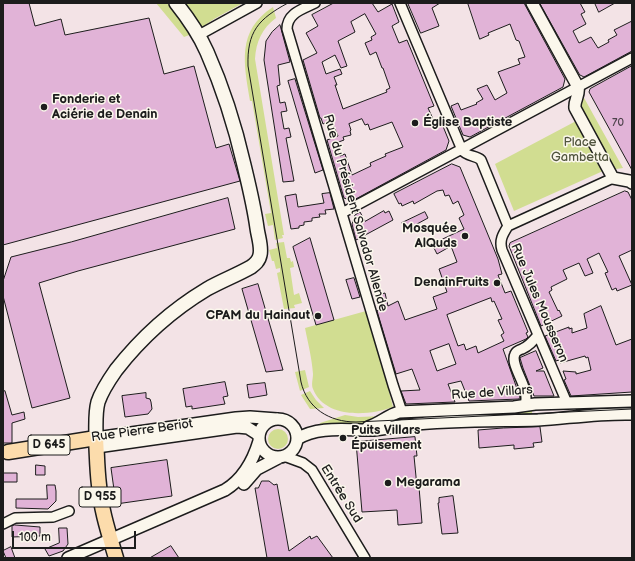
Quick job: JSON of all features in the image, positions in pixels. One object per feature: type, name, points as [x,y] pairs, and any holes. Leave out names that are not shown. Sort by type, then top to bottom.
[{"type":"main road","points":[[176,3],[202,33]]},
{"type":"main road","points":[[93,443],[89,411],[92,396],[101,379],[120,353],[144,328],[176,301],[208,280],[250,258],[254,253],[259,240],[251,167],[240,121],[228,85],[202,33],[184,3]]},
{"type":"main road","name":"Rue Pierre Beriot","points":[[6,452],[49,452],[93,443]]},
{"type":"main road","name":"D 955","points":[[93,443],[93,495],[109,549]]},
{"type":"street","points":[[202,33],[257,3]]},
{"type":"street","name":"Rue du Président Salvador Allende","points":[[315,3],[295,13],[288,21],[288,33],[392,385],[402,412]]},
{"type":"street","points":[[400,3],[462,150]]},
{"type":"street","points":[[532,3],[578,87],[579,92],[575,102],[575,108],[613,178]]},
{"type":"street","points":[[342,213],[632,58]]},
{"type":"street","name":"Rue Jules Mousseron","points":[[462,150],[465,154],[478,157],[481,160],[508,226],[501,237],[501,247],[567,403]]},
{"type":"street","points":[[508,226],[613,178],[632,183]]},
{"type":"street","points":[[525,405],[527,394],[515,364],[514,356],[516,352],[532,343],[538,335]]},
{"type":"street","name":"Rue de Villars","points":[[358,429],[378,423],[394,413],[402,412],[632,401]]},
{"type":"street","name":"Rue de Villars","points":[[297,439],[308,433],[319,431],[358,429],[374,430],[408,424],[492,420],[541,420],[582,416],[632,414]]},
{"type":"street","name":"Rue Pierre Beriot","points":[[93,443],[236,418],[247,417],[277,419]]},
{"type":"street","points":[[68,558],[109,549],[234,484],[244,473],[255,455],[261,430],[265,424],[272,420],[284,420],[292,424],[296,430],[297,439],[294,450],[257,469],[241,487],[227,496],[109,549],[84,558]]},
{"type":"street","name":"Rue de Villars","points":[[292,424],[305,429],[319,431]]},
{"type":"street","name":"Rue Pierre Beriot","points":[[93,443],[237,427],[248,428],[259,438]]},
{"type":"street","points":[[259,438],[262,448],[268,454],[282,457]]},
{"type":"street","name":"Entrée Sud","points":[[282,457],[303,463],[312,470],[365,558]]},
{"type":"street","points":[[3,524],[15,518],[53,517],[68,510]]},
{"type":"green space","points":[[156,3],[243,3],[214,19],[192,34],[184,37]]},
{"type":"green space","points":[[273,7],[276,18],[263,31],[258,41],[255,59],[284,235],[282,235],[283,238],[275,240],[273,225],[268,226],[265,214],[271,213],[252,101],[250,101],[245,61],[245,49],[253,27],[261,16]]},
{"type":"green space","name":"Place Gambetta","points":[[583,96],[623,168],[603,171],[514,211],[495,164],[578,120],[578,103]]},
{"type":"green space","points":[[284,242],[287,258],[290,258],[291,262],[293,261],[294,267],[290,268],[294,295],[299,293],[302,303],[294,305],[295,308],[284,309],[277,273],[280,272],[280,268],[276,269],[269,250],[277,248],[276,243]]},
{"type":"green space","points":[[366,311],[375,336],[393,407],[372,412],[348,413],[327,406],[319,399],[313,389],[312,363],[305,328]]},
{"type":"green space","points":[[305,370],[309,387],[300,391],[295,372]]},
{"type":"green space","points":[[310,391],[324,408],[310,409],[301,395]]},
{"type":"green space","points":[[532,409],[532,417],[382,424],[394,418]]},
{"type":"green space","points":[[345,415],[358,417],[384,416],[361,425],[319,427],[320,423]]},
{"type":"green space","points":[[274,429],[282,429],[288,435],[288,443],[282,449],[274,449],[268,443],[268,435]]},
{"type":"building","points":[[3,3],[29,3],[35,26],[61,19],[65,35],[149,18],[164,74],[194,66],[216,148],[229,144],[240,181],[3,245]]},
{"type":"building","points":[[334,3],[372,3],[378,12],[392,4],[399,22],[392,26],[399,43],[407,40],[434,106],[428,108],[434,121],[440,119],[449,141],[446,150],[352,201],[344,198],[327,140],[338,136],[331,120],[323,124],[320,118],[303,60],[317,53],[306,33],[318,26],[312,15]],"holes":[[[365,14],[376,34],[371,37],[372,40],[365,43],[370,55],[376,52],[390,88],[386,90],[387,92],[343,109],[335,85],[337,85],[334,77],[342,74],[340,69],[326,74],[322,62],[335,55],[341,68],[347,66],[338,41],[355,32],[351,22]],[[362,119],[365,125],[368,124],[370,130],[392,122],[403,147],[385,154],[386,156],[370,163],[371,166],[352,175],[345,154],[340,156],[336,143],[344,140],[343,137],[351,135],[349,124]]]},
{"type":"building","points":[[408,3],[440,3],[432,8],[439,26],[421,33]]},
{"type":"building","points":[[468,3],[524,3],[565,79],[563,87],[470,137],[463,135],[451,106],[458,103],[461,110],[477,104],[476,103],[483,99],[477,89],[487,85],[495,100],[507,93],[498,72],[520,64],[518,59],[525,57],[510,24],[488,33],[489,35],[480,39]]},
{"type":"building","points":[[540,3],[580,3],[585,12],[581,14],[586,24],[573,31],[579,43],[591,37],[598,48],[609,42],[608,40],[617,35],[614,30],[632,21],[632,51],[584,77],[580,75]]},
{"type":"building","points":[[595,3],[615,3],[599,12]]},
{"type":"building","points":[[280,25],[290,62],[278,65],[280,85],[277,86],[280,103],[285,102],[287,111],[281,112],[284,129],[289,128],[291,137],[286,138],[294,181],[283,182],[264,60],[266,41],[272,32]]},
{"type":"building","points":[[632,66],[632,170],[589,92],[590,89]]},
{"type":"building","points":[[295,79],[323,170],[315,173],[288,81]]},
{"type":"building","points":[[452,164],[460,167],[498,259],[502,274],[498,275],[505,293],[511,291],[528,332],[526,333],[528,337],[526,339],[503,349],[520,397],[519,399],[469,401],[461,381],[448,384],[455,402],[406,404],[401,391],[420,390],[412,369],[396,374],[377,311],[382,308],[378,295],[385,293],[388,306],[398,301],[405,320],[437,309],[433,297],[447,292],[439,269],[457,262],[451,246],[437,254],[432,244],[464,229],[459,218],[464,215],[458,201],[453,204],[449,195],[445,196],[443,190],[437,191],[414,204],[413,201],[402,206],[401,203],[399,204],[394,194]],"holes":[[[491,298],[492,302],[494,301],[502,319],[498,320],[504,333],[501,335],[504,341],[478,353],[476,346],[466,350],[464,344],[458,346],[447,315]],[[449,344],[456,364],[437,371],[430,351]]]},
{"type":"building","points":[[625,191],[628,192],[632,200],[632,250],[619,256],[632,285],[617,291],[616,288],[612,290],[605,273],[608,272],[599,253],[587,259],[593,273],[585,276],[579,263],[563,270],[567,279],[551,287],[552,290],[549,292],[562,316],[541,326],[509,246],[510,243]]},
{"type":"building","points":[[330,193],[334,209],[325,210],[326,214],[319,214],[320,217],[312,218],[312,221],[304,222],[304,225],[299,226],[299,228],[291,229],[285,196],[296,194],[298,207],[324,203],[322,194]]},
{"type":"building","points":[[228,198],[235,229],[78,271],[39,283],[70,398],[32,408],[3,296],[3,281],[11,257],[71,242]]},
{"type":"building","points":[[384,211],[385,213],[389,211],[393,220],[356,240],[352,224],[355,215],[360,212],[365,221]]},
{"type":"building","points":[[425,212],[428,218],[406,230],[402,223]]},
{"type":"building","points":[[310,238],[334,320],[316,325],[293,247]]},
{"type":"building","points":[[354,278],[360,297],[352,299],[346,280]]},
{"type":"building","points":[[258,284],[283,370],[266,372],[242,289]]},
{"type":"building","points":[[601,306],[616,345],[632,339],[632,392],[571,396],[564,380],[566,379],[563,371],[576,372],[576,374],[591,370],[588,357],[586,358],[585,356],[560,363],[559,360],[556,361],[545,336],[569,327],[569,329],[572,328],[572,333],[587,328],[584,314]]},
{"type":"building","points":[[536,351],[543,368],[536,371],[544,371],[554,396],[534,396],[520,358]]},
{"type":"building","points":[[225,382],[228,396],[223,397],[225,404],[192,409],[192,406],[186,407],[183,389]]},
{"type":"building","points":[[265,383],[267,395],[249,398],[247,385]]},
{"type":"building","points":[[5,391],[12,415],[24,412],[25,419],[12,423],[12,443],[3,443],[3,392]]},
{"type":"building","points":[[146,393],[146,398],[150,399],[152,409],[148,414],[125,417],[122,396]]},
{"type":"building","points":[[540,427],[542,442],[533,443],[534,447],[514,449],[514,445],[479,448],[478,430]]},
{"type":"building","name":"Megarama","points":[[415,437],[417,456],[414,456],[417,487],[419,487],[422,523],[398,525],[397,510],[362,512],[356,442]]},
{"type":"building","points":[[167,460],[172,496],[116,504],[111,468]]},
{"type":"building","points":[[36,465],[45,466],[45,475],[36,475]]},
{"type":"building","points":[[3,473],[17,473],[17,482],[3,482]]},
{"type":"building","points":[[262,481],[269,481],[274,485],[277,484],[289,551],[310,536],[311,539],[317,536],[333,558],[267,558],[255,488],[258,488]]},
{"type":"building","points":[[47,485],[55,485],[56,491],[56,501],[48,509],[16,508],[16,499],[47,499]]},
{"type":"building","points":[[453,496],[458,533],[442,534],[438,503],[439,498]]},
{"type":"building","points":[[12,526],[40,527],[40,536],[12,537]]},
{"type":"building","points":[[59,528],[67,528],[68,544],[63,551],[49,556],[45,549],[59,543]]},
{"type":"building","points":[[171,546],[179,558],[150,558]]},
{"type":"building","points":[[11,547],[15,558],[6,558],[3,551]]},
{"type":"tram line","points":[[288,3],[269,15],[256,28],[252,35],[250,44],[248,66],[301,382],[308,399],[321,412],[328,416],[356,422],[632,409]]},
{"type":"place","name":"Fonderie et Aciérie de Denain","points":[[44,107]]},
{"type":"place","name":"Église Baptiste","points":[[415,123]]},
{"type":"place","name":"Mosquée AlQuds","points":[[465,236]]},
{"type":"place","name":"DenainFruits","points":[[497,283]]},
{"type":"place","name":"CPAM du Hainaut","points":[[318,316]]},
{"type":"place","name":"Puits Villars Épuisement","points":[[343,438]]},
{"type":"place","name":"Megarama","points":[[388,483]]}]
